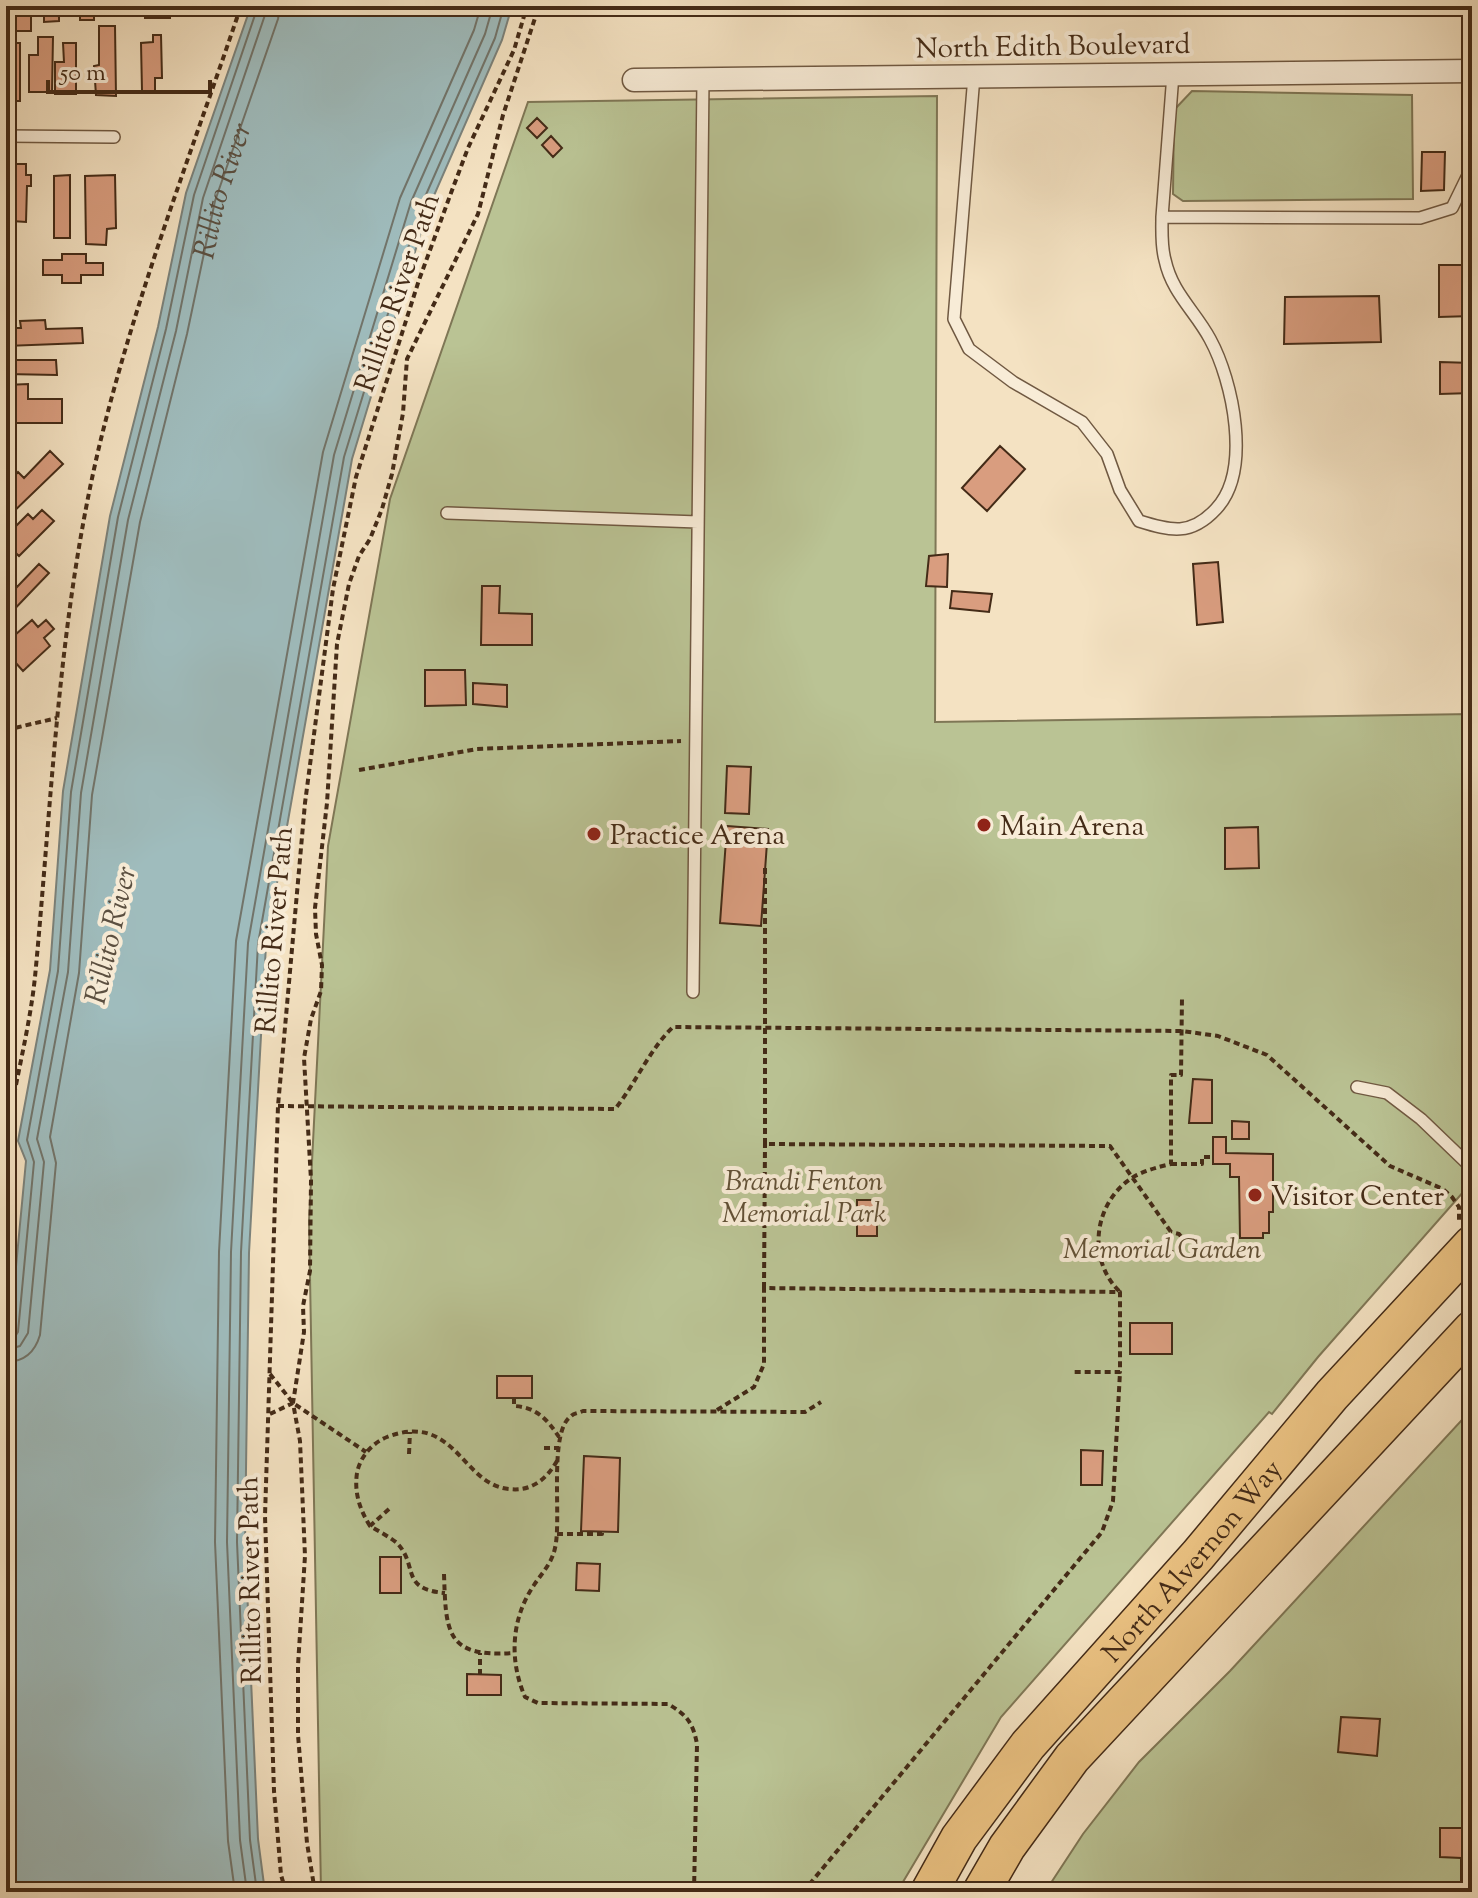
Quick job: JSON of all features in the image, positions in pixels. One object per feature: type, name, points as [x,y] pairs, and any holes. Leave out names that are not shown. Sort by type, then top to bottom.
[{"type":"main road","name":"North Alvernon Way","points":[[929,1892],[959,1838],[1028,1745],[1198,1555],[1464,1237]]},
{"type":"main road","name":"North Alvernon Way","points":[[981,1892],[1007,1847],[1072,1758],[1472,1329]]},
{"type":"street","name":"North Edith Boulevard","points":[[634,80],[1472,71]]},
{"type":"lane","points":[[974,76],[954,319],[969,349],[1013,382],[1082,422],[1107,454],[1120,490],[1139,521],[1168,531],[1197,525],[1218,507],[1233,482],[1235,449],[1232,400],[1210,339],[1179,297],[1164,259],[1162,217],[1173,74]]},
{"type":"lane","points":[[693,992],[703,79]]},
{"type":"lane","points":[[6,136],[114,137]]},
{"type":"lane","points":[[1162,217],[1420,218],[1452,208],[1472,167]]},
{"type":"lane","points":[[447,513],[698,522]]},
{"type":"lane","points":[[1357,1087],[1387,1093],[1421,1119],[1472,1168]]},
{"type":"path","points":[[6,1144],[34,980],[57,718],[82,532],[100,445],[130,334],[241,6]]},
{"type":"path","name":"Rillito River Path","points":[[286,1892],[281,1875],[274,1791],[265,1516],[278,1106],[305,803],[333,589],[356,477],[445,207],[468,148],[514,50],[527,6]]},
{"type":"path","points":[[315,1892],[307,1843],[298,1735],[298,1665],[305,1556],[300,1441],[293,1403],[304,1332],[303,1306],[310,1271],[311,1180],[304,1058],[311,1019],[321,991],[322,965],[315,908],[327,803],[337,644],[349,584],[378,519],[392,474],[403,413],[407,359],[478,214],[503,115],[539,6]]},
{"type":"path","points":[[6,730],[57,718]]},
{"type":"path","points":[[359,770],[477,749],[695,741]]},
{"type":"path","points":[[715,1411],[754,1387],[764,1364],[765,868]]},
{"type":"path","points":[[1171,1164],[1171,1075],[1181,1075],[1182,997]]},
{"type":"path","points":[[278,1106],[615,1109],[633,1087],[660,1040],[673,1027],[1182,1031],[1218,1036],[1267,1055],[1390,1166],[1443,1189],[1452,1197],[1459,1207],[1464,1237]]},
{"type":"path","points":[[765,1144],[1110,1146],[1171,1232],[1179,1234],[1184,1240],[1182,1249],[1175,1253],[1167,1251],[1163,1244],[1171,1232]]},
{"type":"path","points":[[803,1892],[1102,1532],[1113,1501],[1120,1372],[1120,1292],[1112,1284],[1104,1266],[1098,1237],[1106,1204],[1133,1178],[1152,1168],[1171,1164],[1202,1164],[1202,1157],[1213,1157]]},
{"type":"path","points":[[764,1288],[1120,1292]]},
{"type":"path","points":[[1074,1372],[1120,1372]]},
{"type":"path","points":[[270,1373],[293,1403],[366,1452]]},
{"type":"path","points":[[514,1398],[514,1406],[527,1406],[539,1413],[560,1439]]},
{"type":"path","points":[[694,1892],[697,1744],[693,1724],[668,1704],[538,1703],[525,1697],[517,1679],[513,1653],[524,1603],[555,1550],[562,1428],[570,1416],[583,1411],[805,1412],[821,1402]]},
{"type":"path","points":[[269,1414],[293,1403]]},
{"type":"path","points":[[409,1454],[410,1432]]},
{"type":"path","points":[[445,1593],[428,1592],[412,1579],[407,1560],[397,1544],[370,1526],[357,1497],[357,1476],[366,1452],[380,1440],[410,1432],[435,1436],[449,1444],[486,1481],[505,1489],[524,1489],[539,1483],[559,1457]]},
{"type":"path","points":[[544,1448],[559,1448]]},
{"type":"path","points":[[370,1526],[389,1509]]},
{"type":"path","points":[[557,1534],[602,1532]]},
{"type":"path","points":[[444,1574],[447,1628],[457,1642],[480,1653],[513,1653]]},
{"type":"path","points":[[480,1653],[480,1675]]},
{"type":"green space","points":[[1192,91],[1412,95],[1413,199],[1183,201],[1173,194],[1174,110]]},
{"type":"green space","name":"Brandi Fenton Memorial Park","points":[[937,96],[935,722],[1472,714],[1472,1182],[1272,1414],[1269,1412],[1001,1717],[897,1892],[321,1892],[309,1221],[328,846],[390,499],[528,102]]},
{"type":"green space","points":[[1472,1409],[1472,1892],[1045,1892],[1083,1834],[1139,1762],[1230,1671]]},
{"type":"water","name":"Rillito River","points":[[251,6],[512,6],[502,40],[428,209],[352,459],[266,945],[249,1253],[245,1542],[258,1839],[265,1892],[6,1892],[6,1372],[26,1161],[18,1141],[50,970],[63,791],[110,516],[158,327],[186,193]]},
{"type":"building","points":[[7,6],[31,6],[31,31],[13,31],[13,15],[7,15]]},
{"type":"building","points":[[44,6],[67,7],[59,9],[59,21],[44,22]]},
{"type":"building","points":[[80,6],[102,7],[94,7],[94,20],[80,20]]},
{"type":"building","points":[[145,6],[170,6],[170,18],[145,18]]},
{"type":"building","points":[[99,26],[115,26],[116,96],[96,95],[94,66],[99,65]]},
{"type":"building","points":[[153,35],[161,35],[162,78],[155,78],[155,91],[142,91],[141,43],[153,42]]},
{"type":"building","points":[[38,37],[53,37],[52,92],[29,92],[29,55],[38,55]]},
{"type":"building","points":[[6,43],[20,43],[20,101],[6,101]]},
{"type":"building","points":[[63,43],[76,43],[76,94],[55,94],[55,62],[64,62]]},
{"type":"building","points":[[537,118],[547,128],[537,138],[527,128]]},
{"type":"building","points":[[551,136],[562,148],[553,157],[542,145]]},
{"type":"building","points":[[1422,152],[1445,152],[1444,190],[1421,191]]},
{"type":"building","points":[[6,164],[26,164],[26,175],[31,175],[31,186],[27,186],[26,222],[12,221],[12,200],[6,200]]},
{"type":"building","points":[[70,175],[70,238],[54,238],[54,176]]},
{"type":"building","points":[[115,175],[116,228],[107,229],[106,245],[86,244],[85,176]]},
{"type":"building","points":[[62,254],[86,254],[86,263],[103,263],[103,275],[81,275],[81,283],[62,283],[62,275],[43,275],[43,260],[62,260]]},
{"type":"building","points":[[1439,265],[1472,265],[1472,316],[1439,317]]},
{"type":"building","points":[[1379,296],[1381,342],[1284,344],[1285,297]]},
{"type":"building","points":[[45,320],[46,329],[82,328],[83,343],[6,346],[6,328],[21,328],[20,321]]},
{"type":"building","points":[[6,360],[56,360],[57,375],[6,374]]},
{"type":"building","points":[[1440,362],[1472,363],[1472,393],[1440,394]]},
{"type":"building","points":[[28,384],[28,399],[62,399],[62,423],[9,423],[6,385]]},
{"type":"building","points":[[1000,446],[1025,469],[987,511],[962,488]]},
{"type":"building","points":[[50,451],[63,464],[6,519],[6,501],[11,495],[6,491],[6,485],[18,472],[24,478]]},
{"type":"building","points":[[42,510],[54,521],[19,556],[6,544],[6,536],[28,514],[33,519]]},
{"type":"building","points":[[948,554],[947,587],[926,586],[929,556]]},
{"type":"building","points":[[1218,562],[1223,622],[1197,625],[1193,564]]},
{"type":"building","points":[[39,564],[49,573],[6,618],[6,588],[12,581],[17,587]]},
{"type":"building","points":[[482,586],[500,586],[499,613],[532,614],[532,645],[481,645]]},
{"type":"building","points":[[952,591],[992,594],[989,612],[950,608]]},
{"type":"building","points":[[32,620],[38,627],[46,620],[54,629],[44,638],[50,646],[23,671],[6,652],[6,643]]},
{"type":"building","points":[[425,670],[465,670],[466,705],[425,706]]},
{"type":"building","points":[[473,683],[507,685],[507,707],[473,704]]},
{"type":"building","points":[[727,766],[751,767],[749,814],[725,813]]},
{"type":"building","points":[[727,826],[768,829],[761,926],[720,923]]},
{"type":"building","points":[[1258,827],[1259,868],[1225,869],[1225,828]]},
{"type":"building","points":[[1193,1079],[1212,1080],[1212,1123],[1189,1123]]},
{"type":"building","points":[[1232,1121],[1249,1122],[1249,1139],[1232,1139]]},
{"type":"building","name":"Visitor Center","points":[[1213,1137],[1226,1137],[1226,1153],[1273,1154],[1273,1212],[1269,1212],[1269,1233],[1263,1233],[1263,1238],[1240,1238],[1239,1177],[1230,1177],[1230,1164],[1213,1164]]},
{"type":"building","points":[[857,1200],[877,1200],[877,1236],[857,1236]]},
{"type":"building","points":[[1130,1323],[1172,1323],[1172,1354],[1130,1354]]},
{"type":"building","points":[[497,1376],[532,1376],[532,1398],[497,1398]]},
{"type":"building","points":[[1081,1450],[1103,1451],[1102,1485],[1081,1485]]},
{"type":"building","points":[[584,1456],[620,1458],[618,1532],[581,1531]]},
{"type":"building","points":[[380,1557],[401,1557],[401,1593],[380,1593]]},
{"type":"building","points":[[577,1563],[600,1564],[599,1591],[576,1590]]},
{"type":"building","points":[[467,1674],[501,1675],[501,1695],[467,1695]]},
{"type":"building","points":[[1341,1717],[1380,1719],[1377,1756],[1338,1752]]},
{"type":"building","points":[[1440,1828],[1472,1828],[1472,1892],[1461,1892],[1461,1858],[1440,1857]]},
{"type":"place","name":"Main Arena","points":[[984,825]]},
{"type":"place","name":"Practice Arena","points":[[594,834]]},
{"type":"place","name":"Visitor Center","points":[[1255,1195]]},
{"type":"park label","name":"Memorial Garden","points":[[1162,1248]]}]
